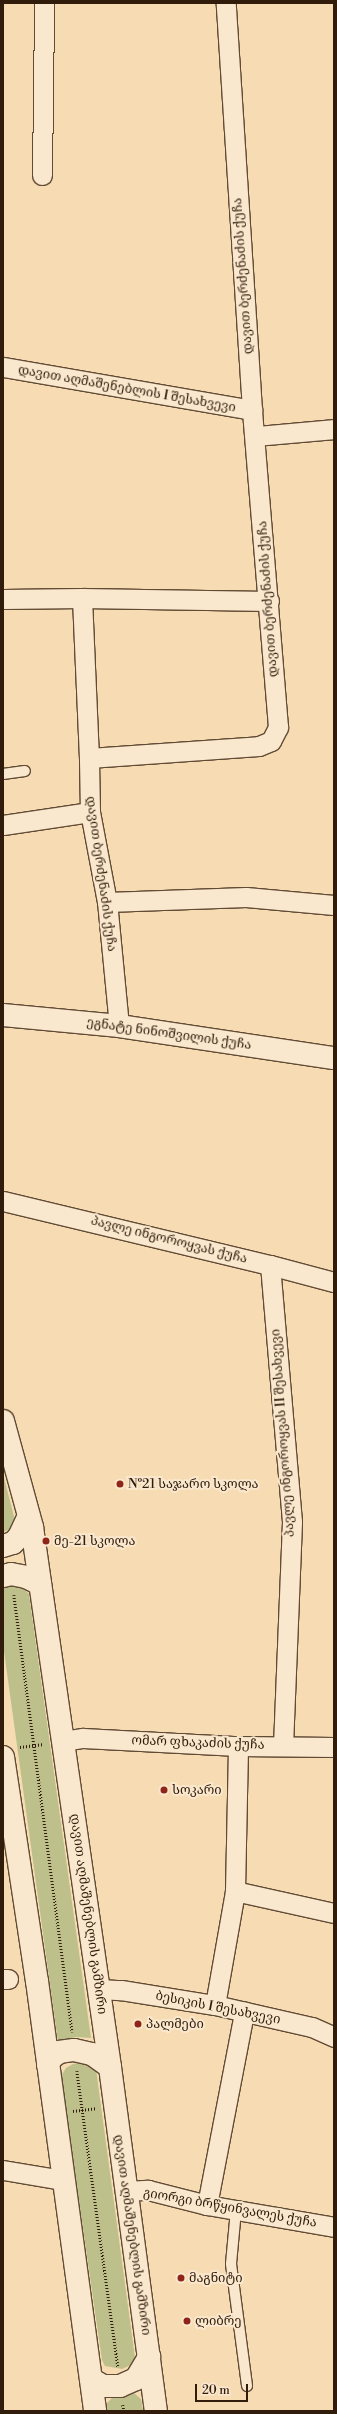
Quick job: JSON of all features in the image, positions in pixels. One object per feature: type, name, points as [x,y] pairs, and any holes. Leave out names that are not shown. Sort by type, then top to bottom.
[{"type":"main road","name":"ეგნატე ნინოშვილის ქუჩა","points":[[3,1015],[119,1026],[334,1058]]},
{"type":"main road","name":"დავით აღმაშენებლის გამზირი","points":[[3,1421],[29,1516],[40,1584],[110,2067],[156,2411]]},
{"type":"main road","points":[[3,1546],[12,1543],[19,1537],[29,1516]]},
{"type":"main road","points":[[7,1575],[26,1577],[40,1584]]},
{"type":"main road","points":[[10,1752],[48,2065],[95,2411]]},
{"type":"main road","points":[[48,2065],[50,2059],[59,2052],[74,2050],[92,2054],[110,2067]]},
{"type":"main road","points":[[91,2379],[103,2386],[120,2386],[136,2379],[149,2357]]},
{"type":"street","points":[[42,175],[44,3]]},
{"type":"street","name":"დავით ბერძენაძის ქუჩა","points":[[119,1026],[107,902],[90,812],[89,758],[259,746],[271,741],[278,727],[256,436],[252,410],[226,3]]},
{"type":"street","name":"დავით აღმაშენებლის I შესახვევი","points":[[3,367],[252,410]]},
{"type":"street","points":[[256,436],[334,429]]},
{"type":"street","points":[[3,599],[82,598],[269,601]]},
{"type":"street","points":[[82,598],[89,758]]},
{"type":"street","points":[[3,825],[90,812]]},
{"type":"street","points":[[107,902],[246,897],[334,904]]},
{"type":"street","name":"პავლე ინგოროყვას ქუჩა","points":[[3,1201],[270,1265],[334,1282]]},
{"type":"street","name":"პავლე ინგოროყვას II შესახვევი","points":[[270,1265],[292,1522],[283,1746]]},
{"type":"street","name":"ომარ ფხაკაძის ქუჩა","points":[[63,1741],[83,1738],[238,1746],[334,1747]]},
{"type":"street","points":[[215,2005],[235,1890],[238,1746]]},
{"type":"street","points":[[235,1890],[334,1913]]},
{"type":"street","name":"ბესიკის I შესახვევი","points":[[99,1989],[121,1990],[215,2005],[312,2027],[334,2037]]},
{"type":"street","points":[[207,2205],[244,2012]]},
{"type":"street","points":[[3,2170],[64,2180]]},
{"type":"street","name":"გიორგი ბრწყინვალეს ქუჩა","points":[[126,2191],[148,2190],[207,2205],[334,2227]]},
{"type":"lane","points":[[3,774],[25,771]]},
{"type":"lane","points":[[236,2210],[231,2264],[247,2386]]},
{"type":"path","points":[[7,1575],[124,2411]]},
{"type":"path","points":[[10,1752],[32,1746],[63,1741]]},
{"type":"path","points":[[66,2112],[101,2107]]},
{"type":"green space","points":[[3,1474],[16,1524],[11,1529],[3,1532]]},
{"type":"green space","points":[[17,1583],[29,1594],[91,2038],[76,2037],[58,2042],[3,1644],[3,1584]]},
{"type":"green space","points":[[85,2061],[96,2069],[135,2358],[133,2364],[122,2369],[105,2366],[102,2360],[61,2076],[66,2068],[73,2064]]},
{"type":"green space","points":[[119,2391],[134,2393],[141,2399],[143,2411],[107,2411],[106,2404]]},
{"type":"place","name":"№21 საჯარო სკოლა","points":[[120,1484]]},
{"type":"place","name":"მე-21 სკოლა","points":[[46,1541]]},
{"type":"place","name":"სოკარი","points":[[164,1790]]},
{"type":"place","name":"პალმები","points":[[138,2024]]},
{"type":"place","name":"მაგნიტი","points":[[181,2278]]},
{"type":"place","name":"ლიბრე","points":[[187,2321]]}]
